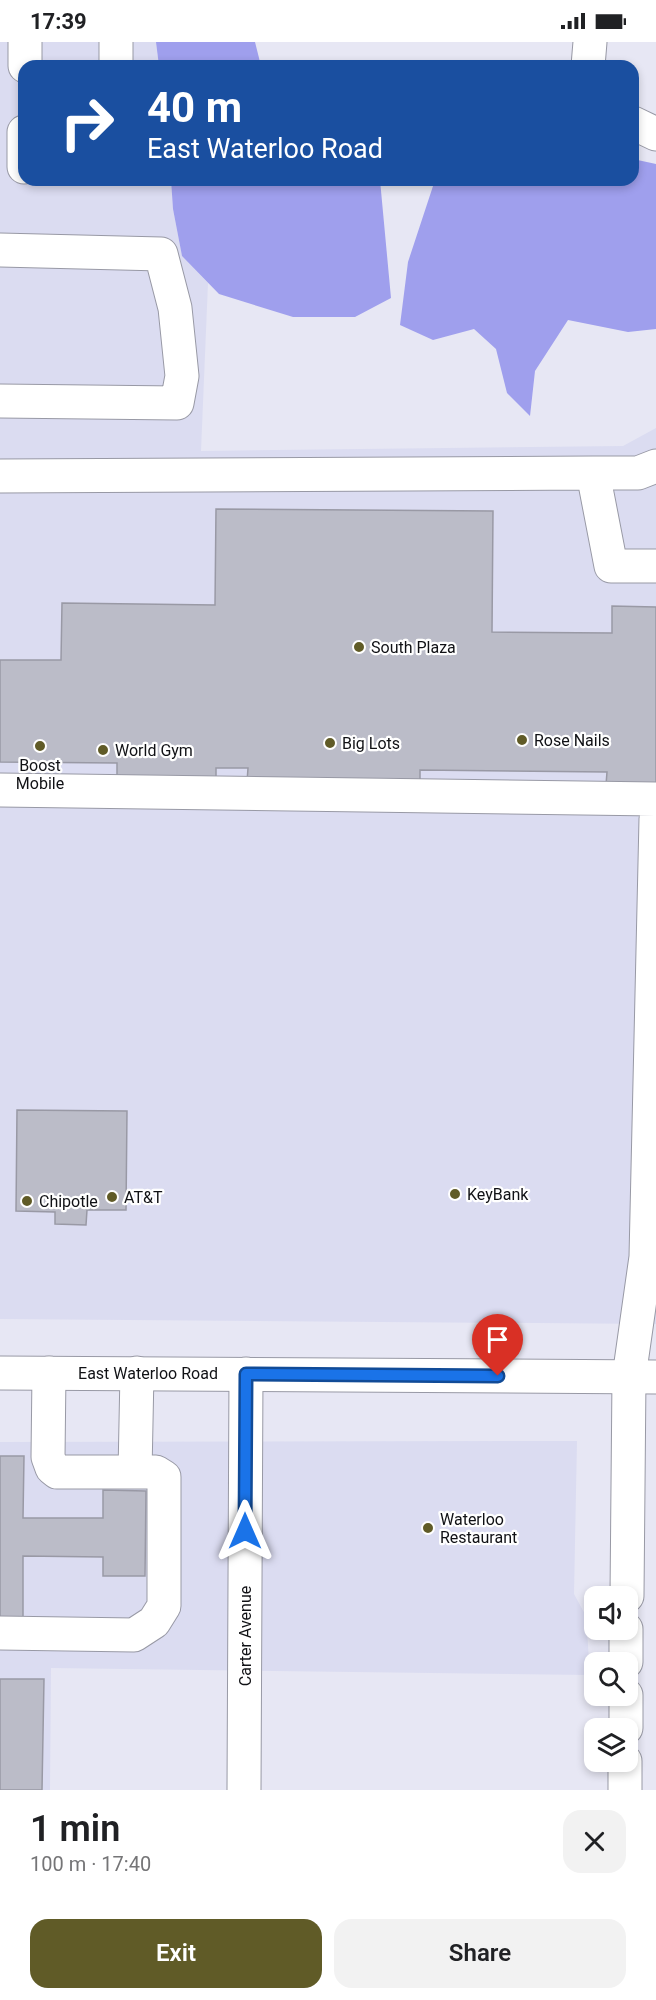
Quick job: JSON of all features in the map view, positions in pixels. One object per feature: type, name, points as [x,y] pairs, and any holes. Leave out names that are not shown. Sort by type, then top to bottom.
[{"type":"street","points":[[25,42],[25,60]]},
{"type":"street","points":[[116,42],[116,60]]},
{"type":"street","points":[[588,60],[590,42]]},
{"type":"street","points":[[639,126],[656,134]]},
{"type":"street","points":[[0,167],[18,167]]},
{"type":"street","points":[[0,250],[161,254],[175,308],[182,376],[177,403],[0,401]]},
{"type":"street","points":[[0,476],[638,473],[656,466]]},
{"type":"street","points":[[593,473],[611,566],[656,566]]},
{"type":"street","points":[[0,789],[656,799]]},
{"type":"street","points":[[628,1586],[642,1377],[656,819]]},
{"type":"street","name":"East Waterloo Road","points":[[0,1373],[642,1377]]},
{"type":"street","points":[[0,1633],[134,1635],[154,1622],[164,1606],[164,1477],[156,1472],[57,1472],[52,1468],[48,1457],[49,1373]]},
{"type":"street","points":[[135,1472],[137,1373]]},
{"type":"street","name":"Carter Avenue","points":[[244,1790],[246,1374]]},
{"type":"street","points":[[625,1790],[626,1772]]},
{"type":"shaded area","points":[[0,42],[156,42],[158,60],[18,60],[18,186],[171,186],[173,209],[182,256],[208,283],[201,451],[623,446],[656,428],[656,1324],[0,1319]]},
{"type":"shaded area","points":[[156,42],[255,42],[260,60],[158,60]]},
{"type":"shaded area","points":[[639,160],[656,164],[656,329],[628,332],[568,320],[535,371],[530,416],[507,393],[496,349],[474,329],[433,340],[400,325],[408,262],[433,186],[639,186]]},
{"type":"shaded area","points":[[171,186],[381,186],[391,298],[355,317],[293,317],[219,294],[182,256],[173,209]]},
{"type":"shaded area","points":[[577,1441],[574,1594],[584,1612],[584,1640],[588,1640],[588,1652],[584,1652],[584,1675],[51,1668],[50,1790],[0,1790],[0,1442]]},
{"type":"building","name":"South Plaza","points":[[216,509],[493,511],[492,632],[612,633],[612,606],[656,607],[656,786],[606,785],[607,772],[420,770],[420,783],[247,782],[248,768],[216,768],[216,780],[117,779],[117,763],[0,762],[0,660],[61,660],[62,603],[215,605]]},
{"type":"building","points":[[17,1110],[127,1111],[126,1210],[87,1210],[86,1225],[55,1224],[55,1212],[16,1211]]},
{"type":"building","points":[[0,1456],[24,1456],[23,1518],[103,1518],[103,1490],[146,1491],[145,1576],[103,1576],[103,1557],[23,1556],[23,1619],[0,1619]]},
{"type":"building","points":[[0,1679],[44,1679],[42,1790],[0,1790]]},
{"type":"place","name":"South Plaza","points":[[359,647]]},
{"type":"place","name":"Rose Nails","points":[[522,740]]},
{"type":"place","name":"Big Lots","points":[[330,743]]},
{"type":"place","name":"Boost Mobile","points":[[40,746]]},
{"type":"place","name":"World Gym","points":[[103,750]]},
{"type":"place","name":"KeyBank","points":[[455,1194]]},
{"type":"place","name":"AT&T","points":[[112,1197]]},
{"type":"place","name":"Chipotle","points":[[27,1201]]},
{"type":"place","name":"Waterloo Restaurant","points":[[428,1528]]},
{"type":"route","points":[[245,1531],[246,1374],[498,1376]]}]
